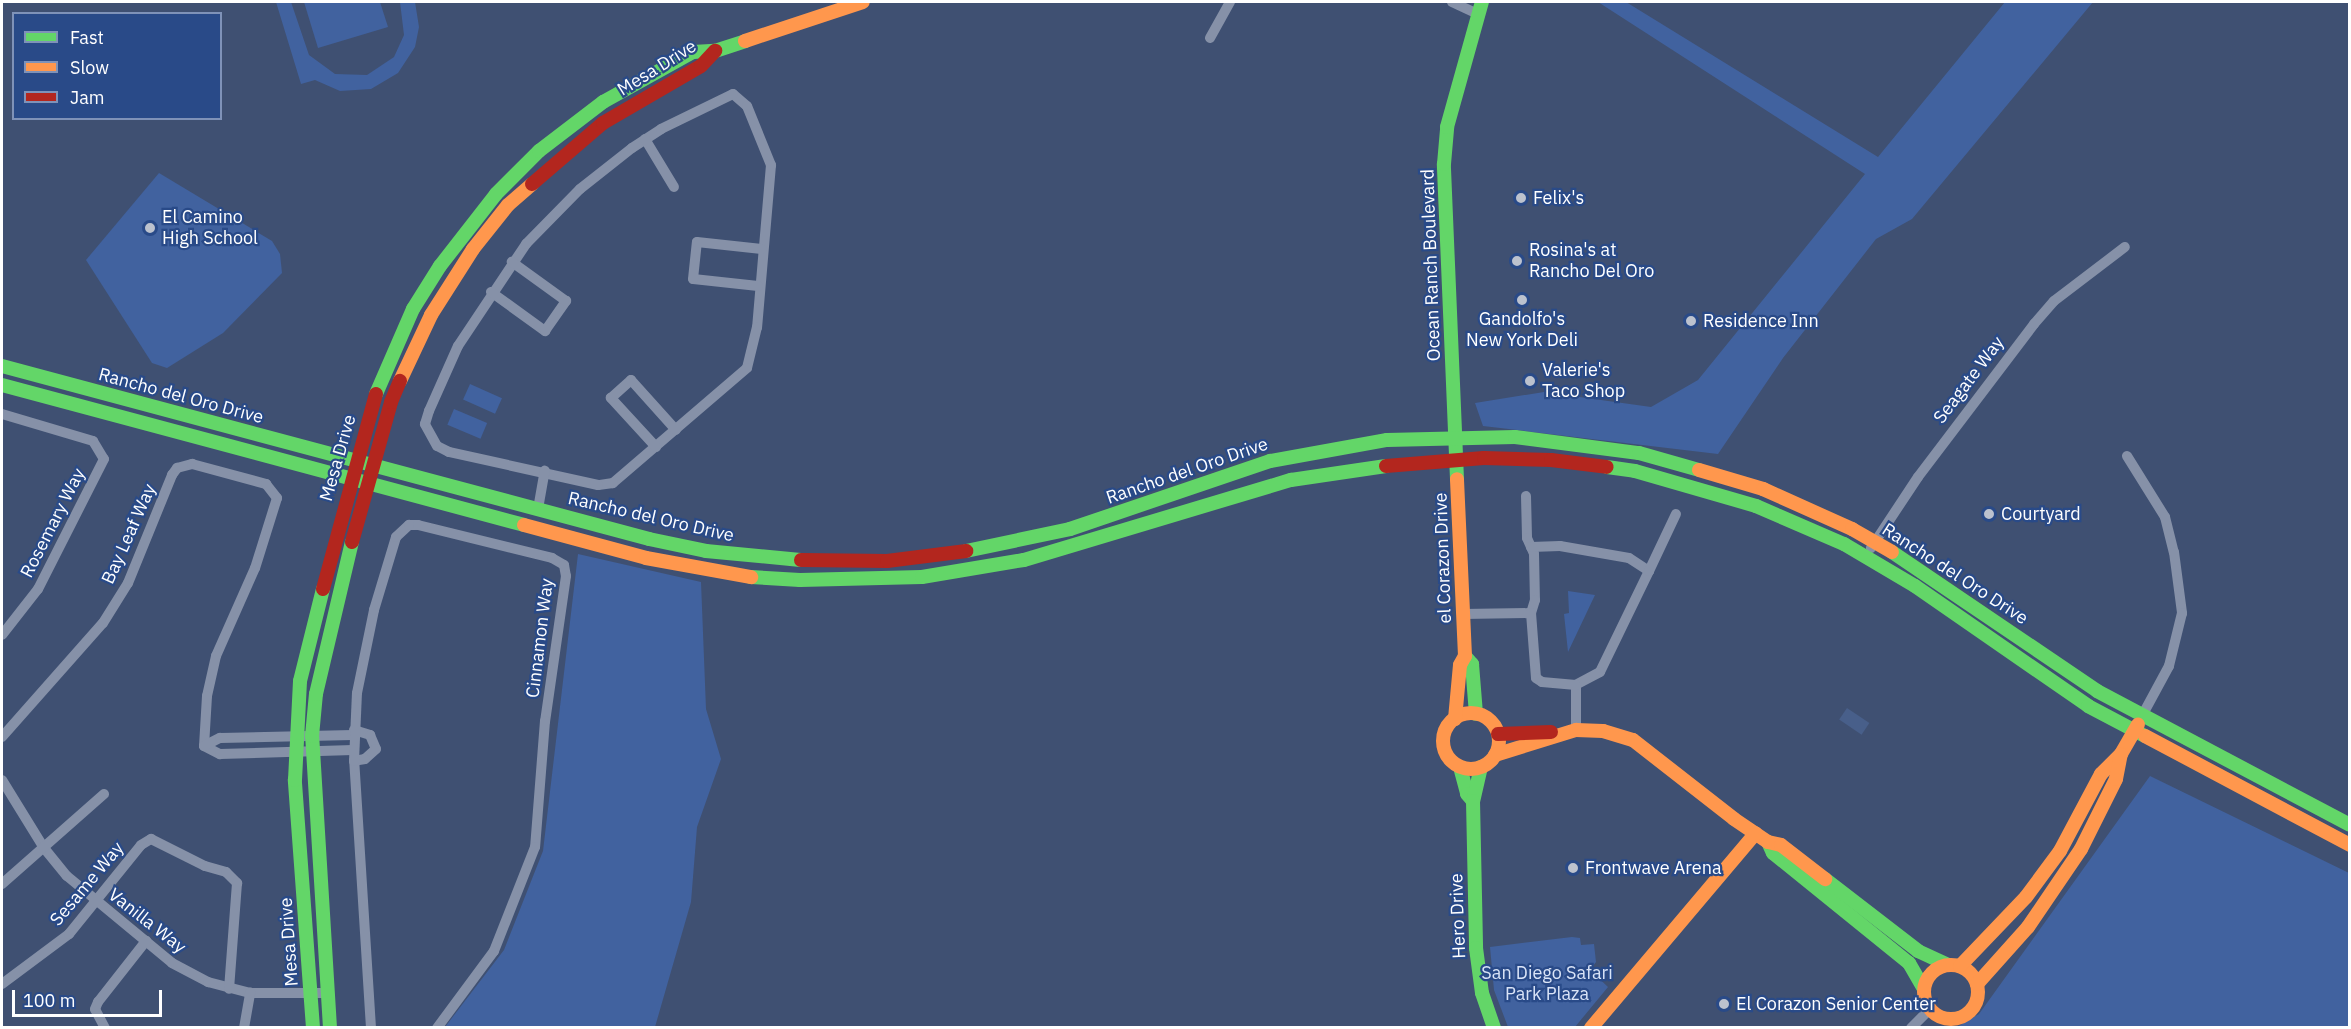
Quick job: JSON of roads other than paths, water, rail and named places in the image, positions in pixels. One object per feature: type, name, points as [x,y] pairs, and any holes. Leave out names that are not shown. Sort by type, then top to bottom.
[{"type":"main road","name":"Mesa Drive","points":[[313,1028],[295,744],[307,650],[350,479],[377,390],[413,309],[440,266],[496,194],[564,131],[631,83],[693,52],[715,51],[863,2]]},
{"type":"main road","name":"Ocean Ranch Boulevard","points":[[1457,459],[1444,164],[1447,127],[1480,8]]},
{"type":"main road","name":"Mesa Drive","points":[[330,1028],[312,736],[324,648],[367,483],[391,402],[431,315],[473,249],[508,205],[595,130],[701,66],[715,51]]},
{"type":"main road","name":"Rancho del Oro Drive","points":[[2,366],[605,527],[743,556],[831,562],[928,557],[1070,529],[1219,475],[1298,455],[1387,440],[1456,436],[1559,441],[1671,461],[1795,502],[1875,541],[1925,571],[2081,681],[2142,716],[2349,825]]},
{"type":"main road","name":"Rancho del Oro Drive","points":[[2,385],[646,558],[752,577],[894,579],[1024,560],[1311,475],[1457,459],[1562,461],[1666,478],[1756,506],[1866,556],[2059,688],[2134,732],[2349,845]]},
{"type":"main road","name":"el Corazon Drive","points":[[1455,718],[1460,664],[1465,656],[1457,459]]},
{"type":"main road","points":[[492,516],[525,516],[538,509]]},
{"type":"main road","points":[[536,527],[543,520],[605,527]]},
{"type":"main road","name":"el Corazon Drive","points":[[1465,656],[1472,664],[1476,714]]},
{"type":"main road","points":[[1495,755],[1498,734],[1490,721],[1476,714],[1455,718],[1445,732],[1443,746],[1449,758],[1461,767],[1481,767],[1495,755],[1571,732]]},
{"type":"main road","points":[[1924,989],[1935,970],[1954,966],[1978,951],[2026,897],[2060,851],[2101,774],[2121,754],[2142,716]]},
{"type":"main road","points":[[1498,734],[1571,732],[1633,740],[1768,842],[1781,845],[1918,951],[1971,973],[1977,984],[1976,1003],[1964,1016],[1945,1019],[1930,1010],[1924,989],[1909,963],[1773,853],[1768,842]]},
{"type":"main road","points":[[1977,984],[2028,927],[2081,849],[2116,779],[2121,754]]},
{"type":"main road","name":"Hero Drive","points":[[1461,767],[1467,794],[1473,801]]},
{"type":"main road","name":"Hero Drive","points":[[1481,767],[1473,801],[1478,960],[1486,1010],[1494,1028]]},
{"type":"main road","points":[[1591,1028],[1756,833]]},
{"type":"street","points":[[1210,38],[1230,2]]},
{"type":"street","points":[[1452,2],[1480,8]]},
{"type":"street","points":[[733,94],[742,99],[769,152],[771,165],[758,285],[757,327],[747,368],[613,483],[598,485],[544,471],[449,452],[429,437],[425,424],[458,346],[491,292],[512,262],[580,189],[645,139],[725,96],[733,94]]},
{"type":"street","points":[[645,139],[674,187]]},
{"type":"street","points":[[758,285],[693,279],[697,242],[762,249]]},
{"type":"street","name":"Seagate Way","points":[[1866,556],[1918,477],[2034,324],[2054,301],[2125,247]]},
{"type":"street","points":[[491,292],[545,331],[566,301],[512,262]]},
{"type":"street","points":[[656,447],[611,398],[631,380],[676,429]]},
{"type":"street","name":"Rosemary Way","points":[[2,414],[93,441],[104,459],[38,589],[2,635]]},
{"type":"street","points":[[2127,456],[2165,517],[2174,552],[2182,613],[2169,666],[2142,716]]},
{"type":"street","name":"Bay Leaf Way","points":[[2,737],[103,623],[128,583],[177,468],[192,464],[266,484],[277,498],[255,568],[216,656],[207,696],[204,746],[220,754],[295,744]]},
{"type":"street","points":[[538,509],[544,471]]},
{"type":"street","points":[[1526,496],[1535,600],[1531,613],[1536,678],[1542,682],[1576,685],[1600,672],[1676,514]]},
{"type":"street","name":"Cinnamon Way","points":[[371,1028],[353,733],[357,693],[374,610],[396,537],[408,525],[530,552],[564,565],[566,576],[545,721],[535,847],[494,951],[437,1028]]},
{"type":"street","points":[[1531,547],[1560,546],[1629,558],[1649,571]]},
{"type":"street","points":[[1463,614],[1531,613]]},
{"type":"street","points":[[1571,732],[1576,685]]},
{"type":"street","points":[[353,733],[370,735],[376,749],[365,759],[354,755],[313,751],[295,744],[312,736],[353,733]]},
{"type":"street","name":"Vanilla Way","points":[[2,780],[44,848],[95,902],[172,963],[230,989],[250,993],[328,993]]},
{"type":"street","points":[[2,884],[104,794]]},
{"type":"street","name":"Sesame Way","points":[[2,984],[53,949],[141,845],[151,838],[205,866],[226,872],[235,880],[236,939],[230,989]]},
{"type":"street","points":[[105,1028],[95,1009],[98,1002],[146,942]]},
{"type":"street","points":[[244,1028],[250,993]]},
{"type":"street","points":[[1911,1028],[1930,1010]]},
{"type":"place","name":"Felix's","points":[[1521,198]]},
{"type":"place","name":"El Camino High School","points":[[150,228]]},
{"type":"place","name":"Rosina's at Rancho Del Oro","points":[[1517,261]]},
{"type":"place","name":"Gandolfo's New York Deli","points":[[1522,300]]},
{"type":"place","name":"Residence Inn","points":[[1691,321]]},
{"type":"place","name":"Valerie's Taco Shop","points":[[1530,381]]},
{"type":"place","name":"Courtyard","points":[[1989,514]]},
{"type":"place","name":"Frontwave Arena","points":[[1573,868]]},
{"type":"place","name":"El Corazon Senior Center","points":[[1724,1004]]},
{"type":"park label","name":"San Diego Safari Park Plaza","points":[[1547,984]]}]
